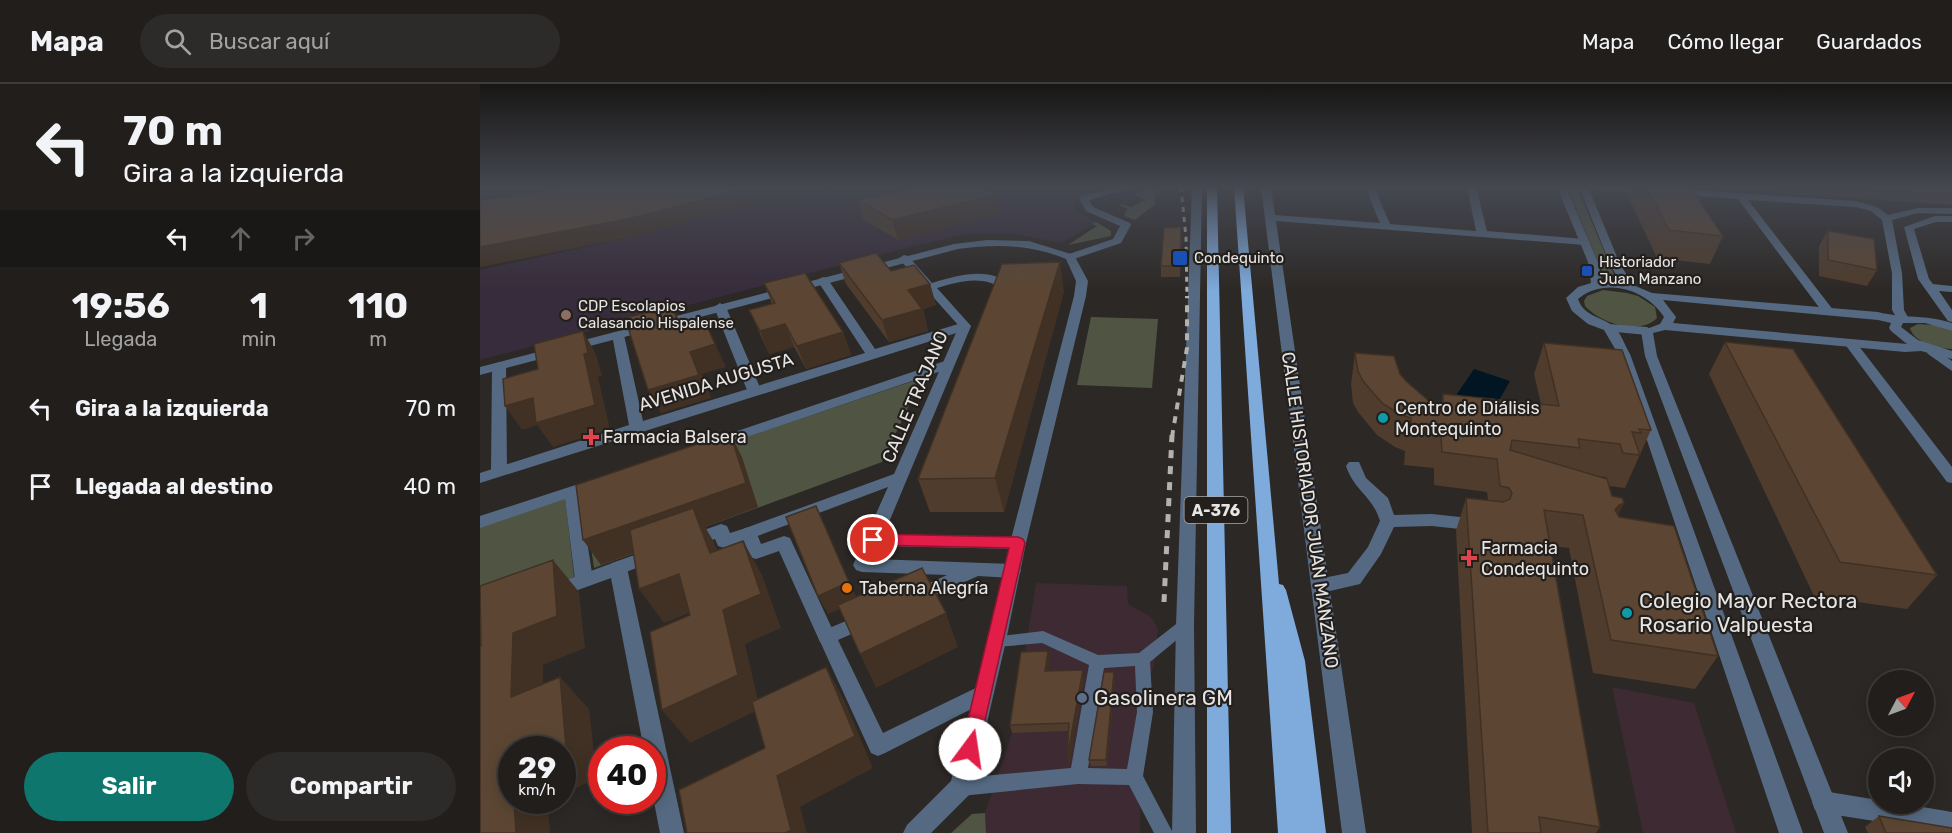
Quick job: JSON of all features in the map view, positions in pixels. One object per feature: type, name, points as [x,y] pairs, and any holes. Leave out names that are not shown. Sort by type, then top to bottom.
[{"type":"main road","name":"A-376","points":[[1212,222],[1219,833]]},
{"type":"main road","name":"A-376","points":[[1241,222],[1290,833]]},
{"type":"main road","points":[[1270,568],[1284,611],[1296,661],[1314,833]]},
{"type":"street","points":[[480,371],[904,258],[958,246],[1011,241],[1034,244],[1070,257],[1117,241],[1126,225],[1119,222]]},
{"type":"street","points":[[1184,833],[1185,625],[1196,222]]},
{"type":"street","name":"CALLE HISTORIADOR JUAN MANZANO","points":[[1271,222],[1354,833]]},
{"type":"street","points":[[1321,222],[1585,242]]},
{"type":"street","points":[[1384,222],[1386,227]]},
{"type":"street","points":[[1479,222],[1482,234]]},
{"type":"street","points":[[1576,222],[1593,262],[1597,285]]},
{"type":"street","points":[[1598,222],[1615,264],[1629,288]]},
{"type":"street","points":[[1761,222],[1828,311]]},
{"type":"street","points":[[1888,222],[1897,273],[1900,320],[1895,328],[1903,337],[1952,367]]},
{"type":"street","points":[[1925,222],[1909,227],[1924,279],[1952,318]]},
{"type":"street","points":[[915,833],[961,787],[997,641],[1018,543],[1080,296],[1082,281],[1070,257]]},
{"type":"street","name":"CALLE TRAJANO","points":[[904,258],[965,326],[862,565],[976,570]]},
{"type":"street","points":[[930,287],[956,279],[976,277],[993,278],[1008,288]]},
{"type":"street","points":[[823,280],[872,354]]},
{"type":"street","points":[[1952,327],[1920,318],[1900,320],[1828,311],[1651,296],[1629,288],[1597,285],[1580,289],[1572,298],[1576,309],[1592,321],[1609,328],[1647,332],[1665,326],[1926,349],[1952,355]]},
{"type":"street","points":[[1930,287],[1952,289]]},
{"type":"street","points":[[1651,296],[1665,306],[1670,317],[1665,326]]},
{"type":"street","points":[[720,307],[754,390]]},
{"type":"street","name":"AVENIDA AUGUSTA","points":[[480,478],[754,390],[965,326]]},
{"type":"street","points":[[1609,328],[1624,354],[1791,833]]},
{"type":"street","points":[[1647,332],[1651,356],[1836,833]]},
{"type":"street","points":[[618,334],[637,427]]},
{"type":"street","points":[[1851,344],[1952,478]]},
{"type":"street","points":[[693,450],[948,364]]},
{"type":"street","points":[[499,366],[499,471]]},
{"type":"street","points":[[1320,586],[1354,579],[1375,549],[1388,521],[1382,502],[1359,480],[1354,466]]},
{"type":"street","points":[[480,522],[616,477]]},
{"type":"street","points":[[532,600],[721,530],[724,542],[900,477]]},
{"type":"street","points":[[572,491],[584,580]]},
{"type":"street","points":[[1388,521],[1432,520],[1491,527]]},
{"type":"street","points":[[749,533],[756,553],[784,542],[878,746],[984,693]]},
{"type":"street","points":[[873,540],[1018,543]]},
{"type":"street","points":[[1674,553],[1695,556]]},
{"type":"street","points":[[618,568],[672,833]]},
{"type":"street","points":[[901,604],[976,570],[1012,571]]},
{"type":"street","points":[[827,638],[880,613]]},
{"type":"street","points":[[1823,802],[1952,823]]},
{"type":"lane","points":[[997,641],[1043,637],[1097,662],[1142,659],[1185,625]]},
{"type":"lane","points":[[1142,659],[1145,712],[1134,777],[1164,833]]},
{"type":"lane","points":[[1078,776],[1097,662]]},
{"type":"lane","points":[[961,787],[1078,776],[1134,777]]},
{"type":"shaded area","name":"CDP Escolapios Calasancio Hispalense","points":[[687,222],[1096,222],[1062,243],[1008,233],[965,234],[480,360],[480,270],[640,235]]},
{"type":"shaded area","name":"Gasolinera GM","points":[[1036,583],[1127,586],[1128,604],[1151,617],[1158,629],[1154,665],[1147,684],[1140,744],[1140,833],[986,833],[985,813],[1012,733]]},
{"type":"shaded area","points":[[1612,687],[1694,703],[1736,833],[1643,833]]},
{"type":"green space","points":[[1096,222],[1111,231],[1111,236],[1068,245],[1097,226],[1092,224]]},
{"type":"green space","points":[[1582,222],[1592,222],[1615,277],[1604,276]]},
{"type":"green space","points":[[1603,290],[1638,296],[1655,307],[1657,318],[1640,326],[1630,327],[1600,318],[1585,306],[1584,301],[1587,296]]},
{"type":"green space","points":[[1091,317],[1158,319],[1152,388],[1077,385]]},
{"type":"green space","points":[[1918,324],[1934,325],[1952,331],[1952,349],[1921,341],[1910,328]]},
{"type":"green space","points":[[922,378],[882,462],[594,568],[583,492]]},
{"type":"green space","points":[[565,497],[574,577],[480,614],[480,526]]},
{"type":"green space","points":[[985,813],[986,833],[951,833],[972,814]]},
{"type":"water","points":[[1474,369],[1510,381],[1496,406],[1458,399],[1457,394]]},
{"type":"building","points":[[480,222],[611,222],[480,247]]},
{"type":"building","points":[[1665,222],[1714,222],[1723,236],[1669,230]]},
{"type":"building","points":[[1181,227],[1180,266],[1161,266],[1164,228]]},
{"type":"building","points":[[1828,231],[1874,239],[1877,270],[1828,260]]},
{"type":"building","points":[[876,253],[891,271],[914,265],[930,284],[908,290],[922,309],[882,320],[839,263]]},
{"type":"building","points":[[1060,262],[995,478],[918,479],[1002,264]]},
{"type":"building","points":[[805,273],[843,332],[797,346],[785,324],[760,331],[749,310],[775,303],[764,283]]},
{"type":"building","points":[[672,306],[681,329],[705,322],[715,344],[690,352],[699,375],[648,390],[625,318]]},
{"type":"building","points":[[583,331],[588,353],[584,354],[595,405],[536,423],[533,398],[505,406],[503,379],[538,369],[534,344]]},
{"type":"building","points":[[1725,342],[1793,349],[1937,575],[1840,562]]},
{"type":"building","points":[[1544,343],[1622,350],[1651,430],[1639,429],[1641,433],[1632,432],[1640,455],[1623,453],[1620,444],[1578,439],[1580,448],[1512,440],[1510,450],[1607,479],[1612,496],[1622,498],[1624,503],[1615,510],[1619,517],[1674,526],[1718,656],[1611,640],[1583,515],[1544,510],[1600,827],[1539,817],[1541,833],[1488,833],[1466,498],[1503,502],[1510,499],[1512,493],[1509,488],[1500,486],[1497,459],[1442,452],[1441,436],[1411,432],[1411,418],[1401,415],[1382,403],[1363,381],[1358,371],[1355,353],[1394,356],[1400,374],[1406,381],[1444,414],[1443,394],[1559,406]]},
{"type":"building","points":[[730,433],[746,483],[583,540],[576,485]]},
{"type":"building","points":[[816,506],[849,582],[818,596],[786,517]]},
{"type":"building","points":[[693,508],[710,553],[743,541],[761,594],[723,610],[738,675],[662,710],[650,632],[690,615],[679,574],[639,589],[630,530]]},
{"type":"building","points":[[553,560],[557,616],[513,633],[511,697],[560,677],[565,736],[498,736],[498,814],[515,814],[516,833],[480,833],[480,586]]},
{"type":"building","points":[[922,568],[946,613],[860,654],[838,605]]},
{"type":"building","points":[[1048,651],[1045,671],[1083,670],[1067,758],[1069,723],[1010,725],[1021,652]]},
{"type":"building","points":[[826,667],[855,736],[777,776],[791,830],[785,833],[687,833],[679,790],[765,748],[752,702]]},
{"type":"building","points":[[1104,672],[1114,672],[1106,760],[1089,760]]},
{"type":"building","points":[[1879,816],[1952,828],[1952,833],[1886,833]]},
{"type":"railway","points":[[1184,222],[1187,298]]},
{"type":"railway","points":[[1172,437],[1187,348],[1187,298]]},
{"type":"railway","points":[[1164,602],[1172,435]]},
{"type":"place","name":"Condequinto","points":[[1180,258]]},
{"type":"place","name":"Historiador Juan Manzano","points":[[1587,271]]},
{"type":"place","name":"CDP Escolapios Calasancio Hispalense","points":[[566,315]]},
{"type":"place","name":"Centro de Diálisis Montequinto","points":[[1383,418]]},
{"type":"place","name":"Farmacia Balsera","points":[[591,437]]},
{"type":"place","name":"Farmacia Condequinto","points":[[1469,558]]},
{"type":"place","name":"Taberna Alegría","points":[[847,588]]},
{"type":"place","name":"Colegio Mayor Rectora Rosario Valpuesta","points":[[1627,613]]},
{"type":"place","name":"Gasolinera GM","points":[[1082,698]]},
{"type":"route","points":[[873,540],[1018,543],[970,749]]}]
